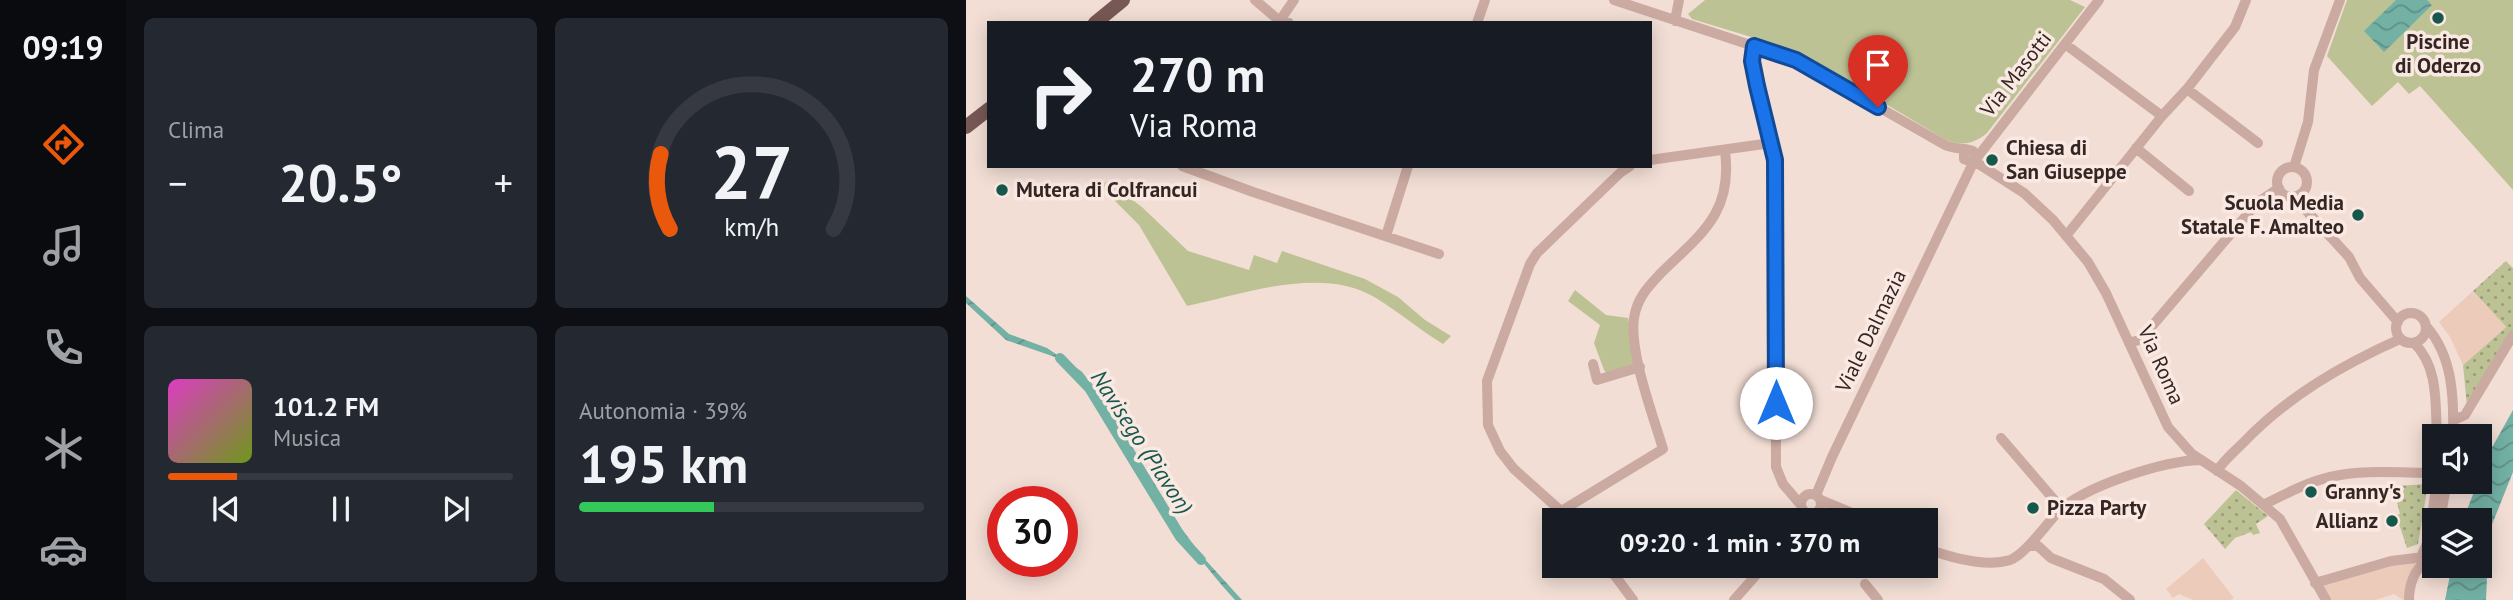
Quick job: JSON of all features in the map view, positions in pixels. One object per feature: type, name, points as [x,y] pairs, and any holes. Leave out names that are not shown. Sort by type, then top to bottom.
[{"type":"main road","points":[[1097,21],[1123,0]]},
{"type":"main road","points":[[966,127],[987,111]]},
{"type":"street","points":[[1255,0],[1282,21]]},
{"type":"street","points":[[1284,21],[1294,0]]},
{"type":"street","points":[[1478,21],[1485,0]]},
{"type":"street","name":"Via Roma","points":[[1614,0],[1796,60],[1969,157],[2024,193],[2053,220],[2088,262],[2106,293],[2162,416],[2184,447],[2264,504],[2288,531],[2326,600]]},
{"type":"street","points":[[1675,21],[1679,0]]},
{"type":"street","name":"Via Masotti","points":[[1969,157],[1990,139],[2099,0]]},
{"type":"street","points":[[2066,236],[2229,37],[2246,0]]},
{"type":"street","points":[[2294,167],[2308,122],[2314,70],[2340,0]]},
{"type":"street","points":[[2065,44],[2162,116]]},
{"type":"street","points":[[1754,46],[1752,61],[1775,160],[1776,467],[1790,493],[1808,505],[1843,508]]},
{"type":"street","points":[[2187,89],[2258,143]]},
{"type":"street","points":[[1652,160],[1771,143]]},
{"type":"street","points":[[2136,148],[2189,191]]},
{"type":"street","points":[[1566,508],[1663,449],[1633,332],[1636,307],[1647,287],[1713,220],[1723,197],[1726,177],[1725,151]]},
{"type":"street","name":"Viale Dalmazia","points":[[1808,505],[1963,184],[1969,157]]},
{"type":"street","points":[[2294,167],[2302,171],[2306,187],[2300,194],[2286,195],[2279,188],[2278,179],[2282,171],[2294,167]]},
{"type":"street","points":[[1187,168],[1439,254]]},
{"type":"street","points":[[1387,236],[1407,168]]},
{"type":"street","points":[[1561,508],[1514,469],[1500,451],[1488,425],[1487,381],[1530,264],[1545,245],[1622,168]]},
{"type":"street","points":[[2129,342],[2139,340],[2147,332],[2257,202],[2279,188]]},
{"type":"street","points":[[2300,194],[2304,208],[2349,257],[2360,278],[2398,322]]},
{"type":"street","points":[[2400,339],[2396,331],[2398,322],[2404,315],[2413,313],[2422,318],[2438,345],[2451,376],[2454,424]]},
{"type":"street","points":[[2414,343],[2422,339],[2426,326]]},
{"type":"street","points":[[2454,420],[2465,415],[2513,335]]},
{"type":"street","points":[[2217,471],[2263,421],[2299,394],[2359,357],[2400,339],[2414,343],[2426,357],[2434,384],[2436,424]]},
{"type":"street","points":[[1593,364],[1597,380],[1640,367]]},
{"type":"street","points":[[2001,438],[2062,509]]},
{"type":"street","points":[[2174,463],[2183,455],[2184,447]]},
{"type":"street","points":[[1938,552],[1981,561],[2005,561],[2034,547],[2045,526],[2062,509],[2093,489],[2174,463],[2200,460]]},
{"type":"street","points":[[2264,504],[2330,477],[2422,473]]},
{"type":"street","points":[[2034,547],[2058,561],[2104,579],[2130,600]]},
{"type":"street","points":[[2315,583],[2391,561],[2422,560],[2411,584],[2409,600]]},
{"type":"street","points":[[1617,578],[1633,600]]},
{"type":"street","points":[[1734,600],[1753,578]]},
{"type":"street","points":[[1865,584],[1878,600]]},
{"type":"green space","points":[[1705,0],[2070,0],[2085,7],[1987,133],[1973,142],[1957,143],[1946,140],[1787,48],[1692,19],[1688,14]]},
{"type":"green space","points":[[2347,0],[2513,0],[2513,190],[2420,86],[2409,94],[2398,82],[2372,106],[2327,56]]},
{"type":"green space","points":[[1108,181],[1143,208],[1188,251],[1249,270],[1254,255],[1277,263],[1282,251],[1365,279],[1398,297],[1425,320],[1451,336],[1443,344],[1376,298],[1355,288],[1332,284],[1283,285],[1187,306],[1139,225],[1099,185]]},
{"type":"green space","points":[[2506,261],[2513,268],[2513,332],[2467,406],[2463,365],[2506,327],[2473,291]]},
{"type":"green space","points":[[1575,290],[1606,315],[1628,318],[1636,365],[1607,373],[1604,370],[1594,343],[1600,325],[1568,301]]},
{"type":"green space","points":[[2422,484],[2422,494],[2426,494],[2418,544],[2407,548],[2396,515],[2400,514],[2395,495],[2397,486]]},
{"type":"green space","points":[[2236,490],[2268,516],[2256,524],[2260,533],[2253,535],[2251,532],[2235,538],[2225,549],[2204,524]]},
{"type":"shaded area","points":[[2473,291],[2506,327],[2463,365],[2450,337],[2439,322]]},
{"type":"shaded area","points":[[2203,558],[2234,598],[2193,600],[2179,594],[2173,598],[2166,589]]},
{"type":"shaded area","points":[[2419,559],[2409,596],[2403,600],[2394,594],[2375,600],[2326,600],[2315,583]]},
{"type":"water","points":[[2396,0],[2427,0],[2432,5],[2384,52],[2364,31]]},
{"type":"water","points":[[966,296],[1009,334],[1047,348],[1081,371],[1101,395],[1182,529],[1201,555],[1242,600],[1235,600],[1193,549],[1088,386],[1073,370],[1055,357],[1006,340],[966,303]]},
{"type":"water","points":[[2513,410],[2513,472],[2492,524],[2492,508],[2468,508],[2473,494],[2492,494],[2492,447]]},
{"type":"water","points":[[2449,578],[2487,578],[2486,600],[2445,600]]},
{"type":"waterway","name":"Navisego (Piavon)","points":[[1060,358],[1089,388],[1180,537],[1201,560]]},
{"type":"place","name":"Piscine di Oderzo","points":[[2438,18]]},
{"type":"place","name":"Chiesa di San Giuseppe","points":[[1992,160]]},
{"type":"place","name":"Mutera di Colfrancui","points":[[1002,190]]},
{"type":"place","name":"Scuola Media Statale F. Amalteo","points":[[2358,215]]},
{"type":"place","name":"Granny's","points":[[2311,492]]},
{"type":"place","name":"Pizza Party","points":[[2033,508]]},
{"type":"place","name":"Allianz","points":[[2392,521]]},
{"type":"route","points":[[1776,403],[1775,160],[1752,61],[1754,46],[1796,60],[1878,107]]}]
